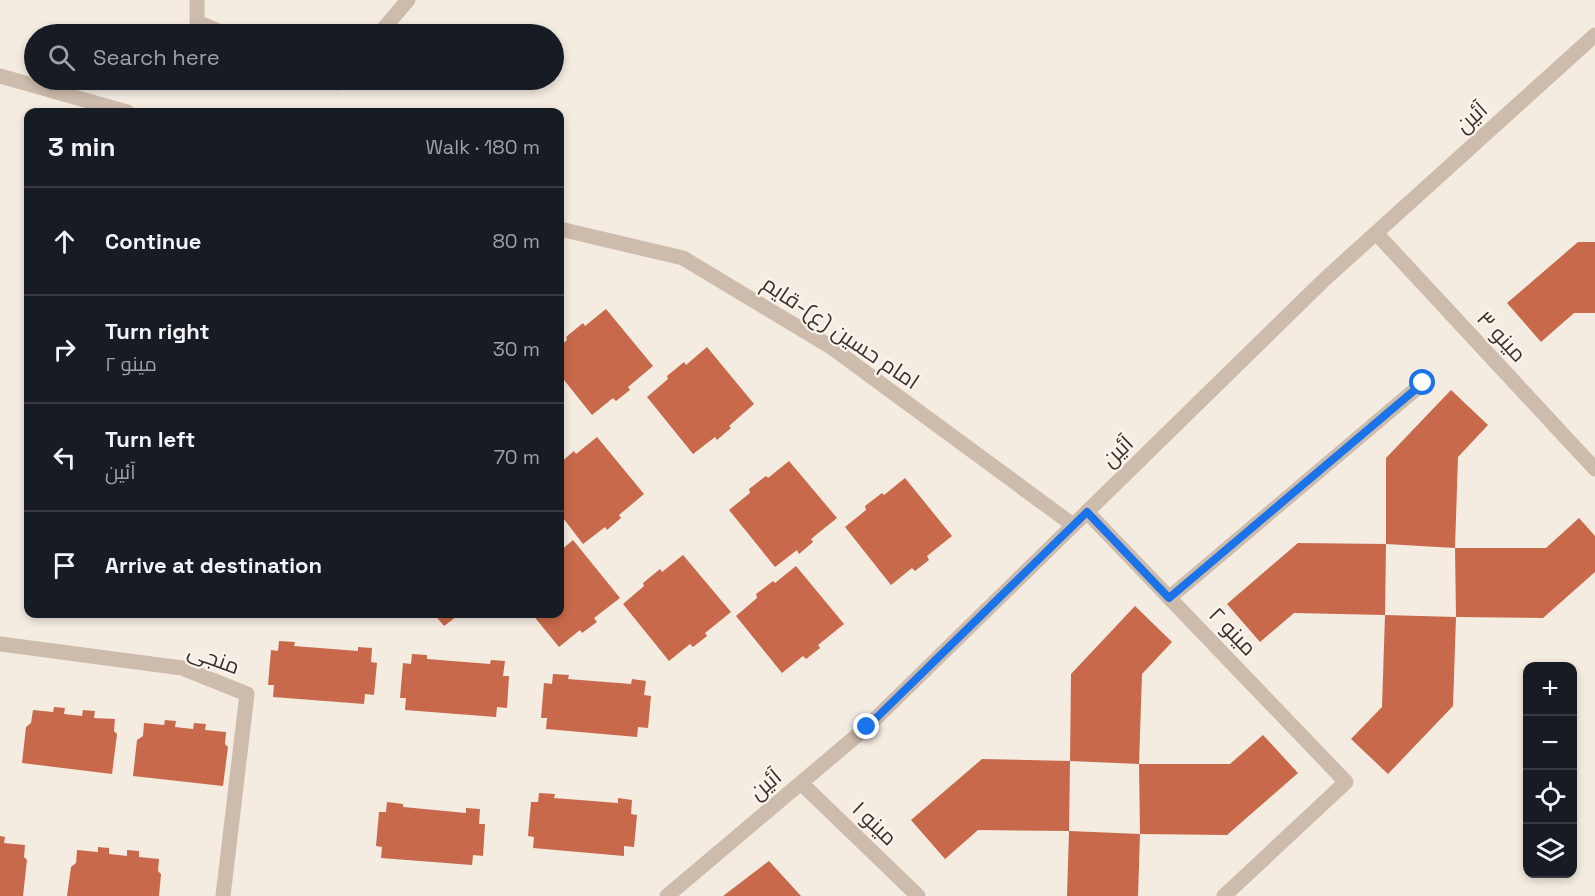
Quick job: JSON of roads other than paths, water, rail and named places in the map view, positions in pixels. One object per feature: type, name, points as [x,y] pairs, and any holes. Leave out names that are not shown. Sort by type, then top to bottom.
[{"type":"street","points":[[197,0],[197,22],[202,24]]},
{"type":"street","points":[[388,24],[408,0]]},
{"type":"street","name":"آئین","points":[[667,896],[867,727],[1317,287],[1595,35]]},
{"type":"street","points":[[0,76],[24,83]]},
{"type":"street","points":[[49,90],[113,108]]},
{"type":"street","name":"امام حسین (ع)-قایم","points":[[564,230],[683,258],[831,347],[1073,525]]},
{"type":"street","name":"مینو ۳","points":[[1376,233],[1595,469]]},
{"type":"street","points":[[1169,598],[1423,383]]},
{"type":"street","name":"مینو ۲","points":[[1087,512],[1347,782],[1224,896]]},
{"type":"street","name":"منجی","points":[[0,644],[182,668],[248,694],[223,896]]},
{"type":"street","name":"مینو ۱","points":[[801,783],[918,896]]}]
